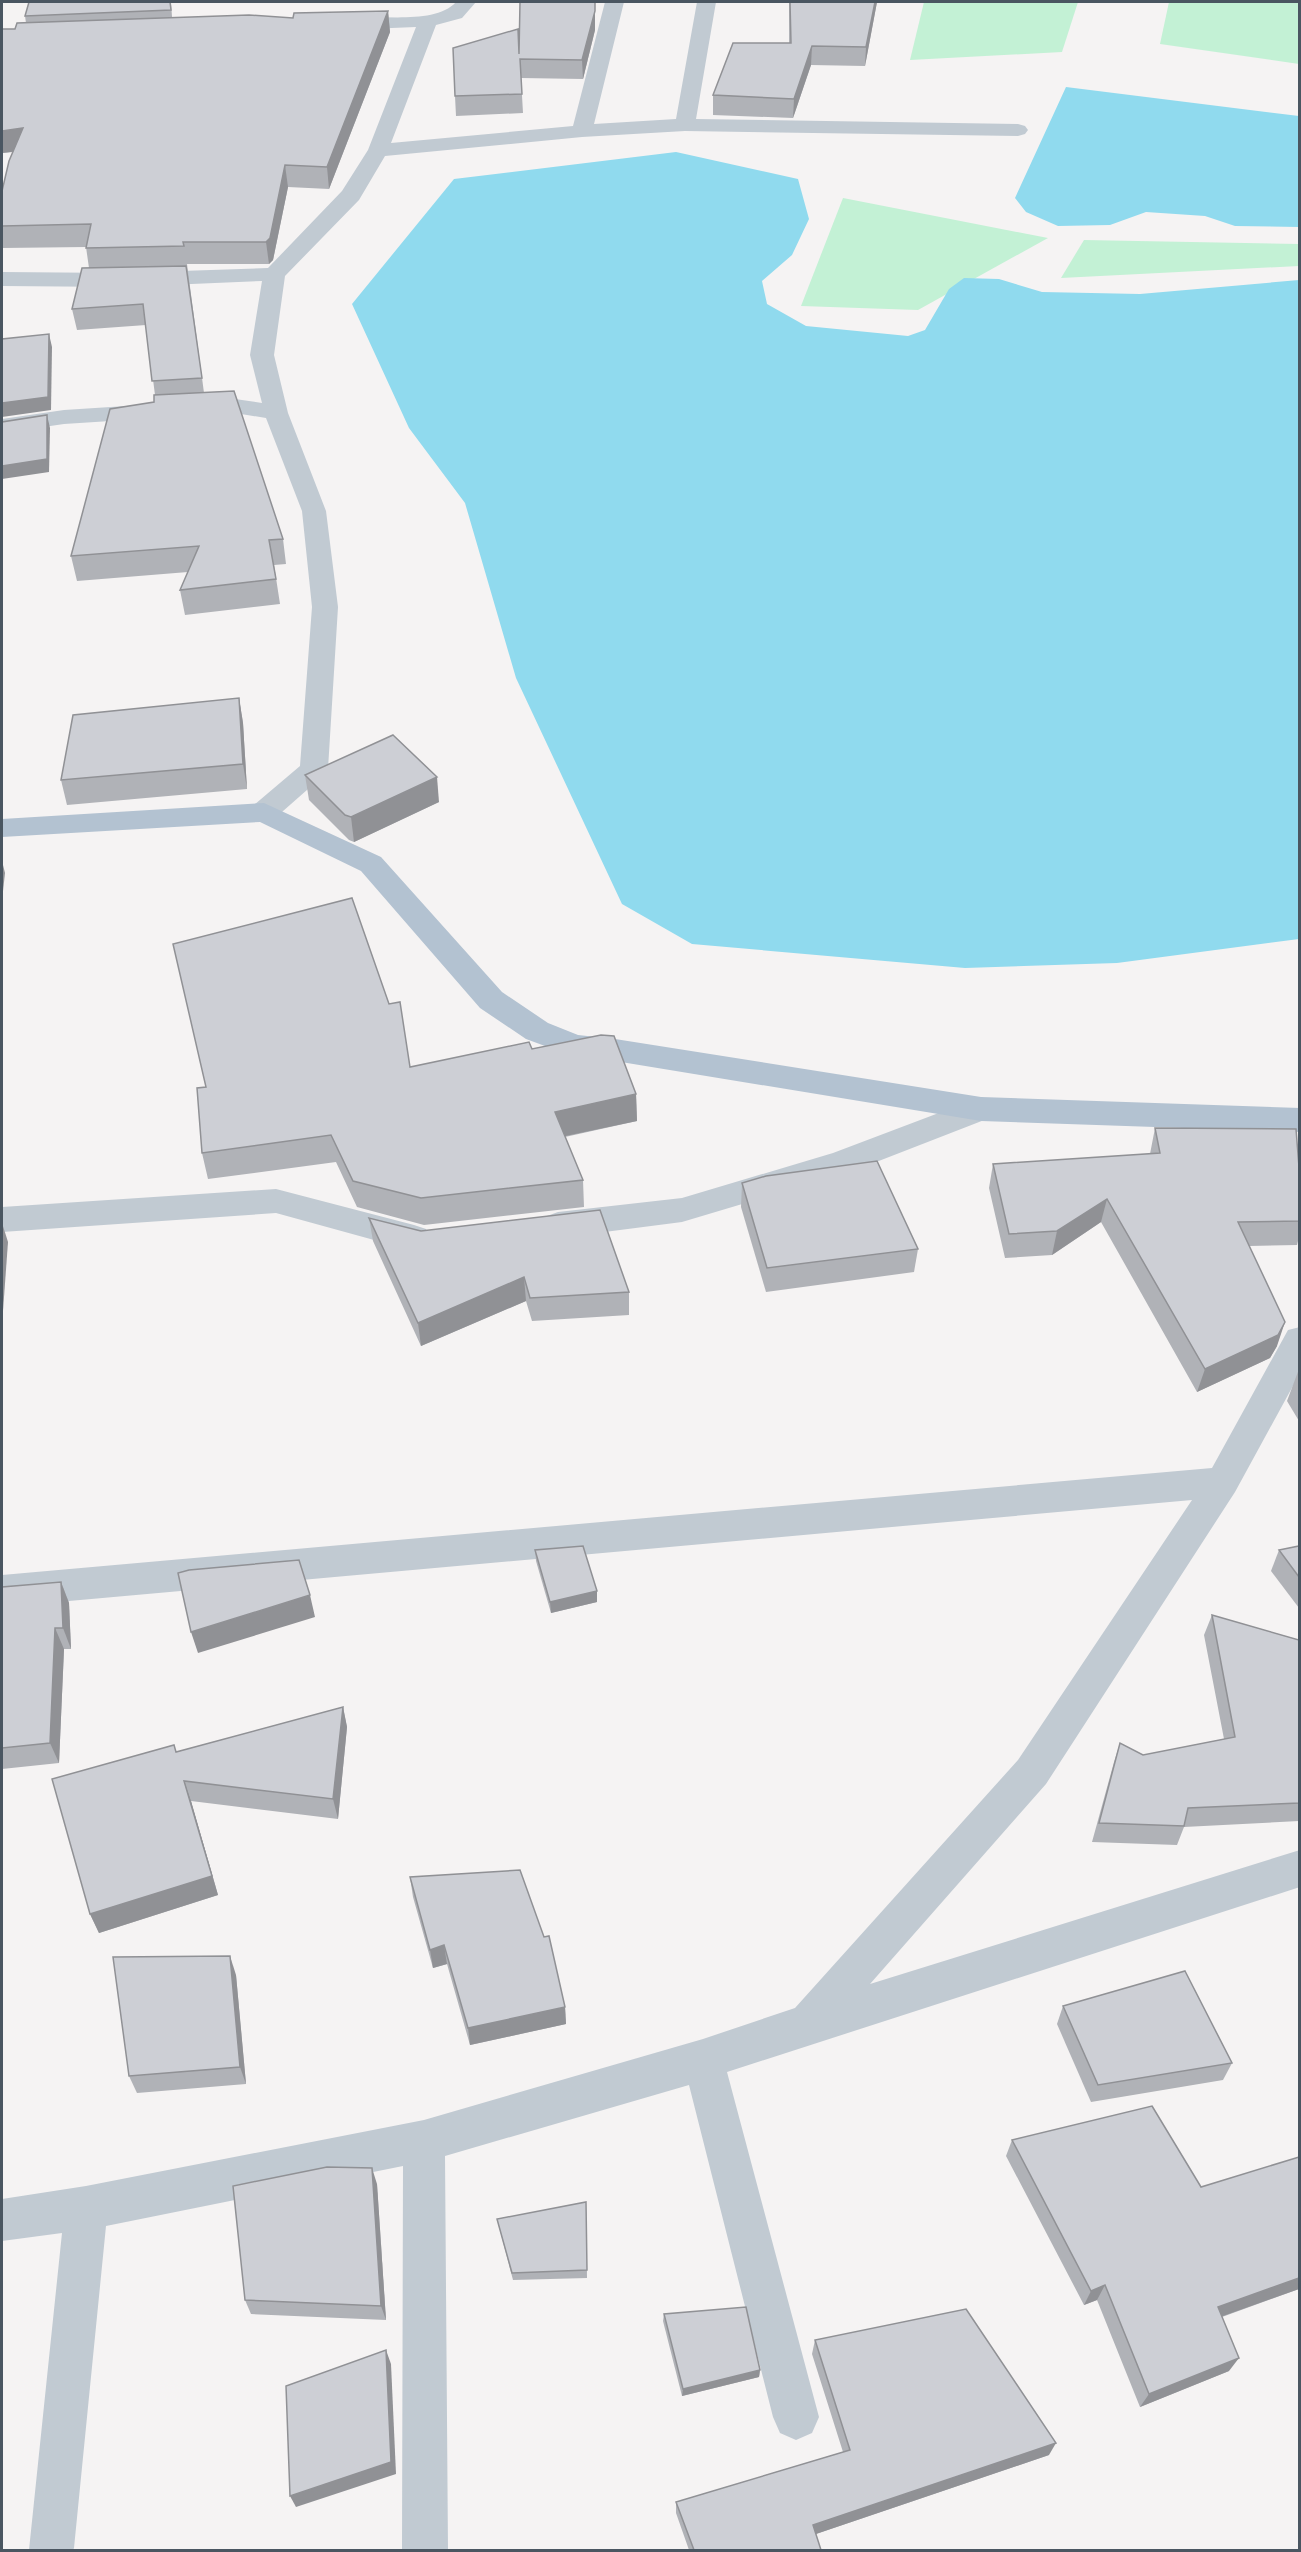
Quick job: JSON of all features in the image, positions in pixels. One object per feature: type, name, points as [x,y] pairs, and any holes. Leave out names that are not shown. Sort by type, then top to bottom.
[{"type":"main road","points":[[2,828],[264,813],[371,864],[491,1000],[547,1035],[574,1046],[615,1050],[981,1109],[1299,1120]]},
{"type":"street","points":[[323,25],[429,21],[455,14],[466,2]]},
{"type":"street","points":[[582,131],[614,2]]},
{"type":"street","points":[[685,125],[707,2]]},
{"type":"street","points":[[264,813],[314,769],[325,607],[314,511],[276,413],[262,355],[274,274],[351,195],[378,150],[429,21]]},
{"type":"street","points":[[378,150],[582,131],[685,125],[1018,130]]},
{"type":"street","points":[[2,279],[121,280],[274,274]]},
{"type":"street","points":[[2,426],[64,417],[235,406],[276,413]]},
{"type":"street","points":[[529,1228],[682,1210],[842,1162],[981,1109]]},
{"type":"street","points":[[2,1220],[276,1201],[424,1240],[447,1238]]},
{"type":"street","points":[[808,2024],[1032,1772],[1223,1482],[1299,1340]]},
{"type":"street","points":[[2,1591],[1223,1482]]},
{"type":"street","points":[[2,2220],[86,2208],[424,2141],[703,2060],[808,2024],[1299,1868]]},
{"type":"street","points":[[703,2060],[796,2417]]},
{"type":"street","points":[[424,2141],[425,2550]]},
{"type":"street","points":[[51,2548],[86,2208]]},
{"type":"green space","points":[[924,2],[1078,2],[1062,52],[910,60]]},
{"type":"green space","points":[[1169,2],[1299,2],[1299,64],[1160,44]]},
{"type":"green space","points":[[843,198],[1048,238],[918,310],[801,306]]},
{"type":"green space","points":[[1084,240],[1299,244],[1299,266],[1061,278]]},
{"type":"water","points":[[1066,87],[1299,116],[1299,227],[1235,226],[1205,216],[1146,212],[1110,225],[1058,226],[1026,212],[1015,198]]},
{"type":"water","points":[[676,152],[798,179],[809,219],[792,255],[762,281],[767,304],[806,326],[908,336],[925,330],[949,289],[964,278],[999,279],[1042,292],[1140,294],[1299,280],[1299,939],[1117,963],[965,968],[692,944],[622,904],[516,678],[465,503],[409,428],[352,304],[454,179]]},
{"type":"building","points":[[29,2],[170,2],[171,10],[25,16]]},
{"type":"building","points":[[520,2],[595,2],[595,11],[582,60],[520,59],[522,94],[455,96],[453,48],[518,29],[519,54]]},
{"type":"building","points":[[790,2],[875,2],[866,47],[812,46],[794,99],[713,95],[733,43],[791,43]]},
{"type":"building","points":[[388,11],[327,167],[285,165],[270,238],[266,242],[183,242],[184,246],[86,248],[91,224],[2,226],[2,191],[9,161],[23,128],[2,131],[2,29],[15,29],[17,23],[249,15],[293,18],[294,13]]},
{"type":"building","points":[[186,266],[202,378],[152,381],[143,304],[72,309],[82,268]]},
{"type":"building","points":[[49,334],[48,397],[2,403],[2,339]]},
{"type":"building","points":[[234,391],[283,539],[269,540],[276,579],[180,590],[199,546],[71,556],[110,409],[154,402],[154,395]]},
{"type":"building","points":[[47,415],[47,459],[2,466],[2,422]]},
{"type":"building","points":[[239,698],[243,764],[61,780],[73,715]]},
{"type":"building","points":[[393,735],[437,777],[351,817],[345,815],[305,775]]},
{"type":"building","points":[[352,898],[389,1004],[400,1002],[410,1067],[529,1042],[532,1049],[601,1035],[614,1036],[636,1094],[555,1112],[583,1180],[421,1198],[353,1181],[331,1135],[202,1153],[197,1088],[206,1087],[173,944]]},
{"type":"building","points":[[1155,1128],[1296,1129],[1299,1221],[1238,1222],[1285,1322],[1278,1335],[1205,1369],[1107,1199],[1057,1231],[1009,1234],[993,1164],[1160,1153]]},
{"type":"building","points":[[877,1161],[918,1249],[767,1268],[742,1183],[766,1176]]},
{"type":"building","points":[[600,1210],[629,1292],[530,1298],[524,1277],[418,1323],[369,1218],[421,1231]]},
{"type":"building","points":[[583,1546],[597,1591],[550,1602],[535,1550]]},
{"type":"building","points":[[1299,1546],[1299,1577],[1279,1550]]},
{"type":"building","points":[[299,1560],[310,1595],[191,1632],[178,1573],[189,1570]]},
{"type":"building","points":[[61,1582],[63,1628],[55,1628],[50,1743],[2,1748],[2,1587]]},
{"type":"building","points":[[1212,1615],[1299,1640],[1299,1803],[1188,1808],[1184,1826],[1099,1823],[1120,1743],[1143,1755],[1235,1737]]},
{"type":"building","points":[[343,1707],[333,1799],[184,1781],[212,1876],[90,1914],[52,1779],[174,1745],[176,1752]]},
{"type":"building","points":[[520,1870],[544,1937],[549,1936],[565,2007],[468,2028],[444,1945],[430,1950],[410,1877]]},
{"type":"building","points":[[230,1956],[240,2067],[129,2076],[113,1957]]},
{"type":"building","points":[[1185,1971],[1232,2063],[1098,2085],[1063,2006]]},
{"type":"building","points":[[1152,2106],[1201,2187],[1299,2157],[1299,2278],[1218,2307],[1239,2358],[1149,2394],[1105,2285],[1091,2291],[1012,2140]]},
{"type":"building","points":[[327,2167],[372,2168],[381,2306],[245,2300],[233,2186]]},
{"type":"building","points":[[586,2202],[587,2270],[512,2273],[497,2219]]},
{"type":"building","points":[[746,2307],[760,2370],[683,2389],[664,2314]]},
{"type":"building","points":[[966,2309],[1056,2443],[813,2525],[821,2550],[694,2550],[676,2502],[850,2450],[815,2340]]},
{"type":"building","points":[[386,2350],[391,2462],[290,2496],[286,2386]]}]
